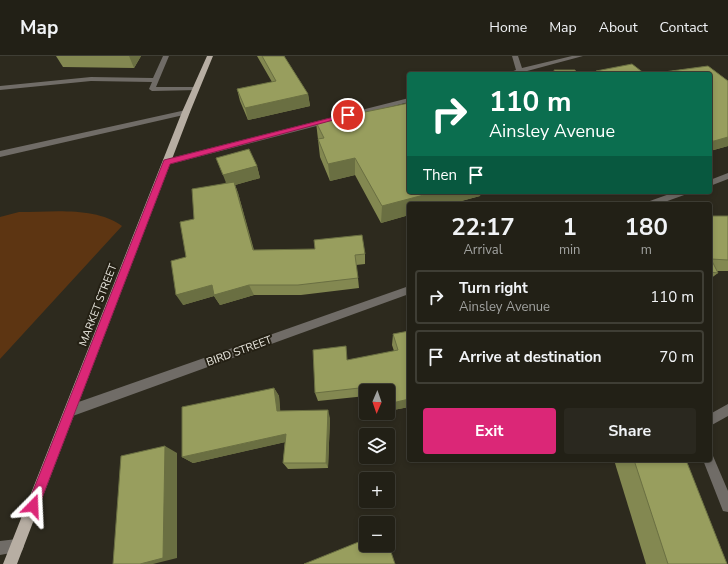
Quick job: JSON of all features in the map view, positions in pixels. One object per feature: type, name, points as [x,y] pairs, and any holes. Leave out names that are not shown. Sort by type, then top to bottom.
[{"type":"main road","name":"MARKET STREET","points":[[10,564],[186,112],[210,56]]},
{"type":"street","points":[[166,56],[152,89],[196,89]]},
{"type":"street","points":[[515,56],[520,71]]},
{"type":"street","points":[[516,72],[580,56]]},
{"type":"street","points":[[0,88],[91,79],[156,80]]},
{"type":"street","points":[[167,162],[407,101]]},
{"type":"street","points":[[0,154],[186,112]]},
{"type":"street","points":[[712,182],[728,176]]},
{"type":"street","points":[[656,202],[678,194]]},
{"type":"street","name":"BIRD STREET","points":[[70,411],[407,291]]},
{"type":"street","points":[[712,419],[728,410]]},
{"type":"street","points":[[709,462],[728,506]]},
{"type":"street","points":[[0,548],[17,546]]},
{"type":"shaded area","points":[[59,211],[86,213],[99,215],[122,226],[0,359],[0,217],[19,212]]},
{"type":"building","points":[[262,56],[284,56],[308,94],[245,108],[237,89],[276,81]]},
{"type":"building","points":[[632,64],[642,72],[597,72],[596,71]]},
{"type":"building","points":[[708,66],[728,81],[728,137],[712,141],[712,72],[664,72]]},
{"type":"building","points":[[554,70],[575,70],[576,72],[555,72]]},
{"type":"building","points":[[407,103],[407,194],[427,194],[382,206],[355,158],[328,164],[318,139],[324,138],[316,122]]},
{"type":"building","points":[[249,149],[257,166],[223,175],[216,158]]},
{"type":"building","points":[[234,182],[253,250],[315,249],[314,240],[362,235],[365,254],[355,255],[358,278],[298,285],[249,285],[214,295],[212,285],[176,295],[171,261],[186,257],[180,222],[194,219],[192,189]]},
{"type":"building","points":[[712,216],[728,216],[728,260],[712,259]]},
{"type":"building","points":[[712,261],[718,273],[712,272]]},
{"type":"building","points":[[407,331],[407,399],[395,402],[395,384],[359,384],[359,388],[315,393],[313,350],[346,346],[347,360],[398,350],[393,334]]},
{"type":"building","points":[[274,388],[277,411],[328,410],[326,463],[283,463],[286,434],[182,457],[182,407]]},
{"type":"building","points":[[165,446],[163,558],[140,564],[113,564],[121,456]]},
{"type":"building","points":[[635,462],[687,462],[727,564],[668,564]]},
{"type":"building","points":[[359,542],[359,552],[391,552],[395,564],[304,564]]},
{"type":"route","points":[[33,506],[167,162],[348,115]]}]
